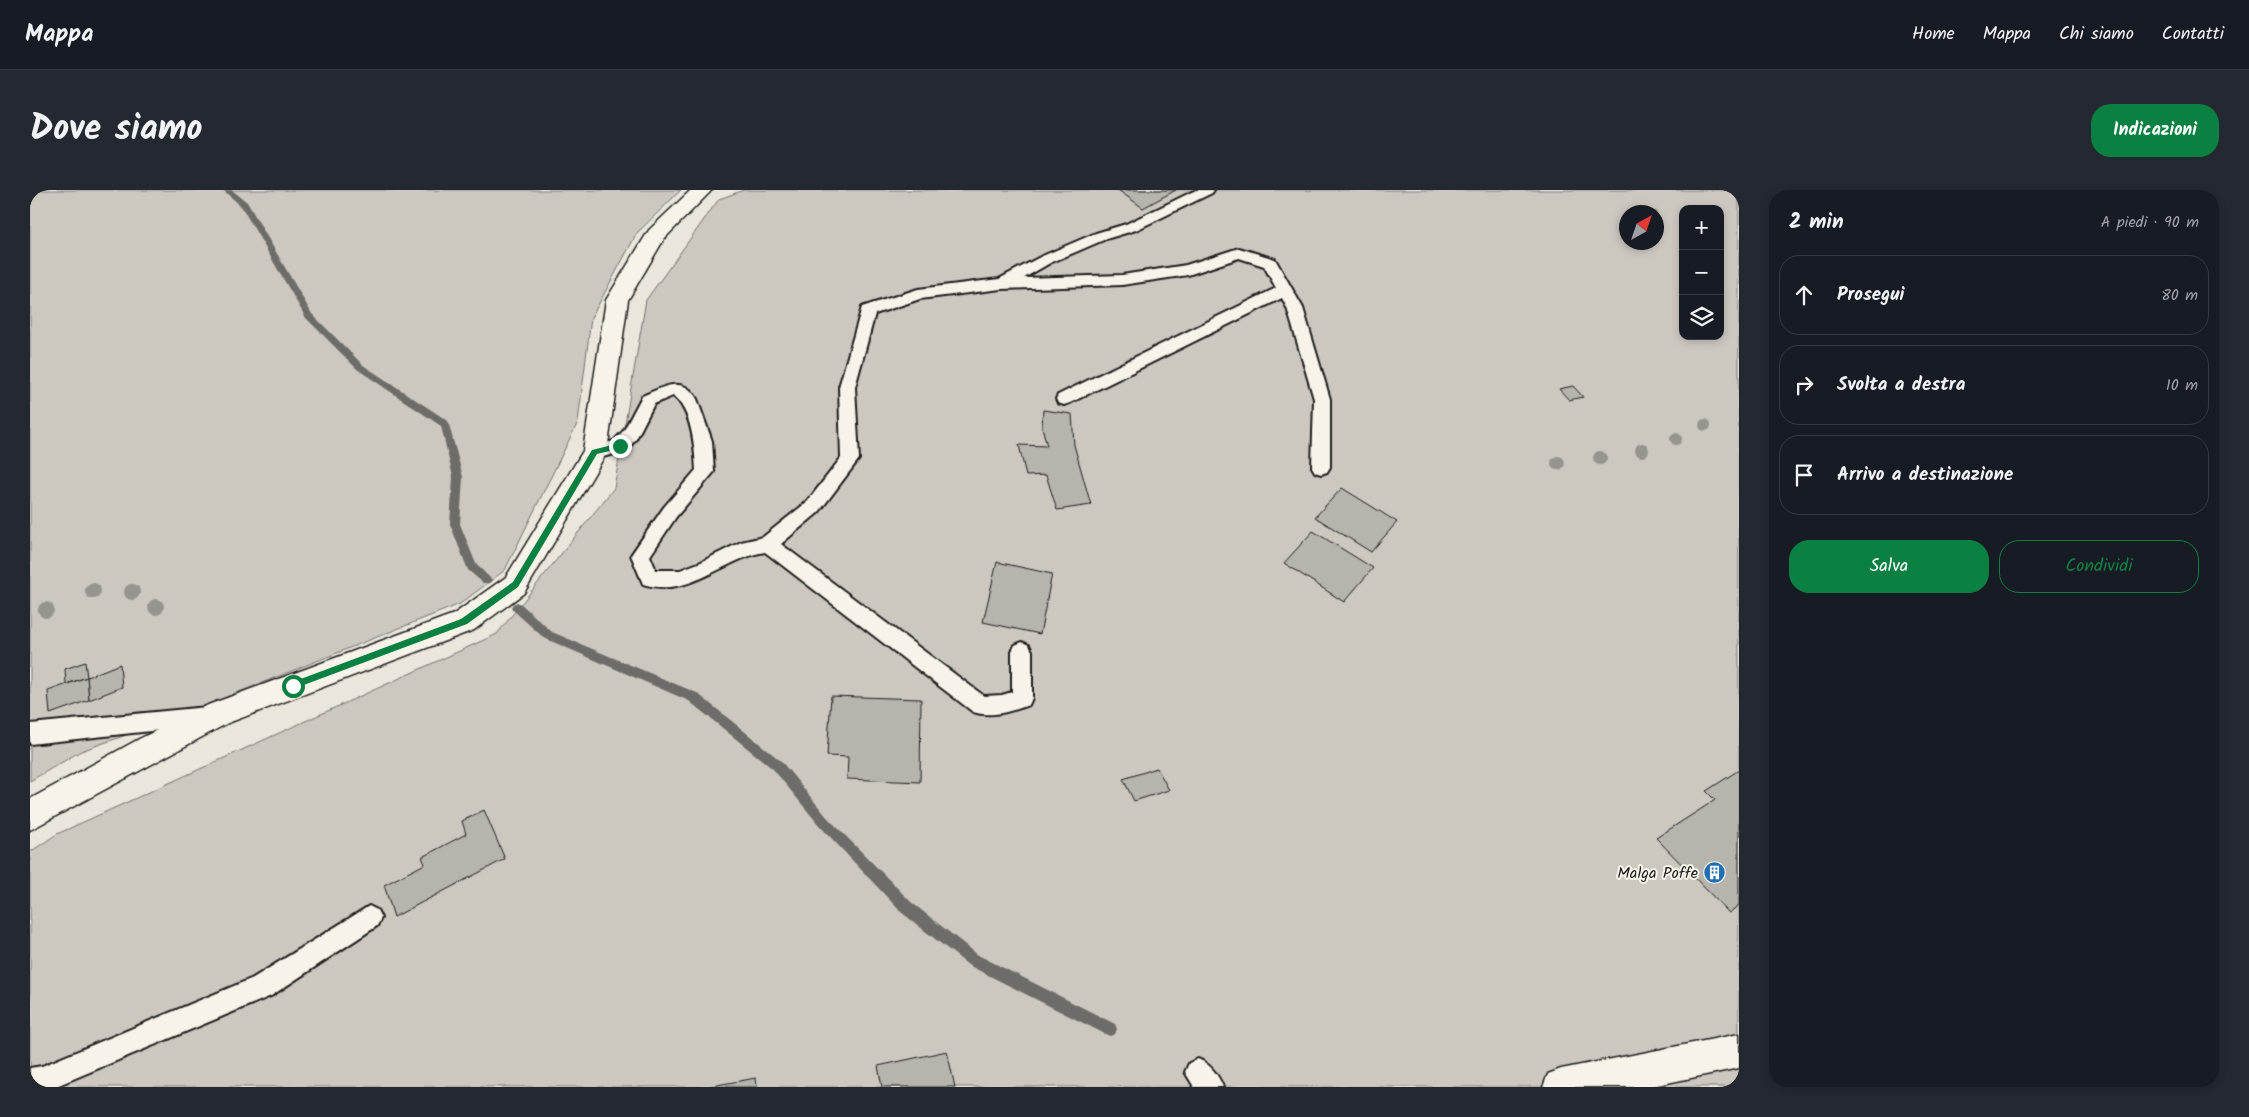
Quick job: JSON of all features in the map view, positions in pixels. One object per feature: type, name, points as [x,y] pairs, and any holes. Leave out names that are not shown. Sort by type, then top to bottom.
[{"type":"street","points":[[30,815],[149,749],[218,714],[464,622],[515,585],[594,452],[617,300],[656,236],[702,190]]},
{"type":"street","points":[[1561,1087],[1739,1051]]},
{"type":"lane","points":[[1000,284],[1044,260],[1101,236],[1131,227],[1207,190]]},
{"type":"lane","points":[[594,452],[620,446],[630,434],[648,400],[675,390],[689,398],[703,441],[706,472],[670,512],[640,555],[650,578],[680,578],[708,568],[748,547],[768,544],[813,507],[850,459],[847,387],[868,311],[918,294],[1000,284],[1122,280],[1188,270],[1239,253],[1270,263],[1295,308],[1322,399],[1321,467]]},
{"type":"lane","points":[[1064,398],[1286,290]]},
{"type":"lane","points":[[768,544],[980,705],[1002,704],[1022,698],[1022,651]]},
{"type":"lane","points":[[30,734],[218,714]]},
{"type":"lane","points":[[30,1081],[42,1079],[262,987],[369,918]]},
{"type":"shaded area","points":[[30,190],[681,190],[637,233],[591,318],[578,422],[505,570],[460,604],[166,721],[81,751],[30,781]]},
{"type":"shaded area","points":[[744,190],[1739,190],[1739,1087],[30,1087],[30,852],[57,834],[497,634],[614,488],[646,300],[719,199]]},
{"type":"building","points":[[1118,190],[1176,190],[1143,208]]},
{"type":"building","points":[[1573,386],[1583,397],[1569,400],[1559,389]]},
{"type":"building","points":[[1043,410],[1072,414],[1074,445],[1091,505],[1057,510],[1046,475],[1026,476],[1019,445],[1047,446],[1042,427]]},
{"type":"building","points":[[1342,488],[1397,522],[1371,552],[1315,517]]},
{"type":"building","points":[[1313,531],[1373,568],[1344,602],[1284,563]]},
{"type":"building","points":[[997,562],[1052,574],[1040,634],[983,622]]},
{"type":"building","points":[[85,662],[87,677],[66,684],[65,669]]},
{"type":"building","points":[[120,664],[122,687],[89,700],[87,677]]},
{"type":"building","points":[[87,677],[89,700],[50,714],[48,691]]},
{"type":"building","points":[[831,696],[921,699],[920,782],[847,779],[848,757],[827,756]]},
{"type":"building","points":[[1157,768],[1169,790],[1134,801],[1123,779]]},
{"type":"building","name":"Malga Poffe","points":[[1739,770],[1739,905],[1729,913],[1656,838],[1715,800],[1706,791]]},
{"type":"building","points":[[484,810],[505,859],[394,917],[384,885],[425,864],[422,857],[466,834],[462,821]]},
{"type":"building","points":[[947,1051],[955,1087],[882,1087],[878,1066]]},
{"type":"building","points":[[756,1078],[757,1087],[706,1087]]},
{"type":"waterway","points":[[227,190],[244,204],[309,316],[360,367],[445,424],[458,477],[455,524],[472,567],[487,580]]},
{"type":"waterway","points":[[517,607],[548,635],[693,697],[777,765],[823,821],[906,907],[973,960],[1110,1029]]},
{"type":"place","name":"Malga Poffe","points":[[1714,872]]},
{"type":"route","points":[[293,686],[464,622],[515,585],[594,452],[620,446]]}]
